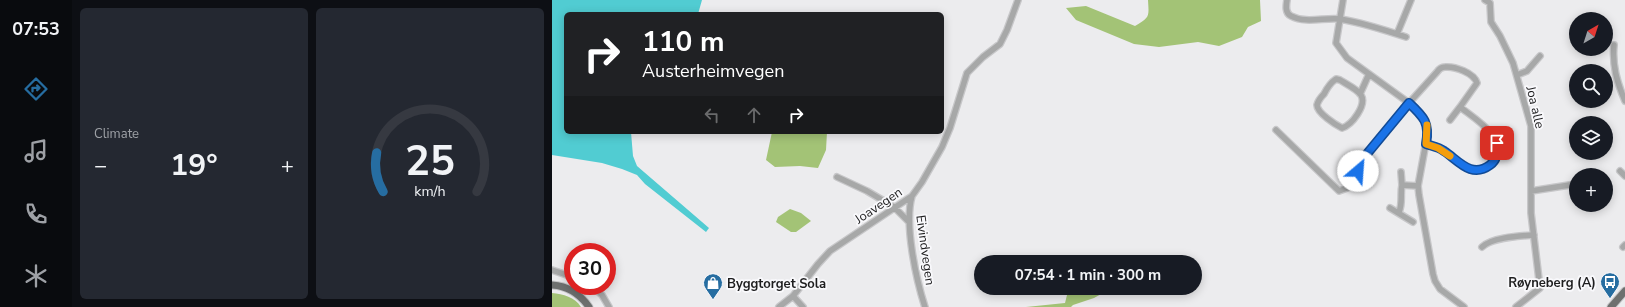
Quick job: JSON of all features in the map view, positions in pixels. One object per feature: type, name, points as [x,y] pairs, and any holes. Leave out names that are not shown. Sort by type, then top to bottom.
[{"type":"main road","points":[[552,285],[567,288],[576,293],[585,300],[589,307]]},
{"type":"main road","points":[[1611,307],[1625,291]]},
{"type":"street","name":"Joavegen","points":[[779,307],[793,296],[830,251],[912,196],[925,178],[942,147],[950,128],[967,73],[983,57],[1000,44],[1018,0]]},
{"type":"street","points":[[1287,0],[1286,10],[1292,17],[1309,20],[1340,19],[1406,37]]},
{"type":"street","points":[[1343,0],[1336,43],[1347,58],[1409,103],[1426,121],[1428,128],[1418,186],[1433,274],[1440,289],[1464,307]]},
{"type":"street","points":[[1397,34],[1411,0]]},
{"type":"street","name":"Joa alle","points":[[1485,0],[1490,3],[1491,22],[1503,43],[1517,75],[1531,126],[1531,213],[1540,288],[1516,307]]},
{"type":"street","points":[[1614,45],[1613,58],[1615,72],[1625,101]]},
{"type":"street","name":"Joa alle","points":[[1517,75],[1527,71],[1540,56]]},
{"type":"street","points":[[1276,130],[1339,191],[1347,188],[1356,181],[1361,161],[1437,72],[1442,68],[1447,67],[1464,72],[1476,80],[1474,88],[1450,120]]},
{"type":"street","points":[[1360,94],[1340,80],[1336,79],[1321,97],[1317,107],[1336,126],[1342,128],[1348,126],[1357,115],[1362,98],[1360,94],[1369,74]]},
{"type":"street","points":[[1426,144],[1444,151],[1457,162],[1471,170],[1482,170],[1493,162],[1497,150],[1497,143],[1494,135],[1460,107]]},
{"type":"street","points":[[1620,171],[1625,176]]},
{"type":"street","points":[[1399,212],[1401,206],[1401,172]]},
{"type":"street","points":[[837,177],[894,207],[909,222]]},
{"type":"street","points":[[1402,185],[1418,186]]},
{"type":"street","points":[[1531,191],[1569,185]]},
{"type":"street","name":"Eivindvegen","points":[[912,196],[909,207],[909,222],[919,286],[925,307]]},
{"type":"street","points":[[1390,208],[1399,212],[1413,222]]},
{"type":"street","points":[[1482,247],[1490,242],[1506,238],[1534,235]]},
{"type":"street","points":[[552,270],[564,274]]},
{"type":"street","points":[[602,295],[609,307]]},
{"type":"street","points":[[793,296],[803,307]]},
{"type":"green space","points":[[1148,0],[1260,0],[1261,21],[1248,27],[1242,37],[1219,46],[1198,42],[1159,47],[1134,44],[1076,20],[1066,8],[1086,6],[1135,26],[1144,21],[1148,16]]},
{"type":"green space","points":[[772,134],[827,134],[826,150],[818,168],[800,166],[775,167],[766,160]]},
{"type":"green space","points":[[790,209],[801,213],[811,221],[796,232],[791,232],[776,222],[778,217]]},
{"type":"green space","points":[[552,293],[568,297],[581,307],[552,307]]},
{"type":"green space","points":[[1067,295],[1099,295],[1071,307],[1026,307],[1065,303]]},
{"type":"water","points":[[552,0],[702,0],[699,12],[564,12],[564,134],[631,134],[633,156],[637,166],[709,228],[706,232],[645,184],[637,175],[602,163],[552,155]]},
{"type":"slow traffic","points":[[1427,125],[1428,137],[1426,144],[1438,148],[1450,156]]},
{"type":"place","name":"Røyneberg (A)","points":[[1610,299]]},
{"type":"place","name":"Byggtorget Sola","points":[[713,300]]},
{"type":"route","points":[[1358,171],[1361,161],[1409,103],[1426,121],[1428,128],[1426,144],[1444,151],[1466,168],[1476,171],[1482,170],[1490,165],[1495,160],[1497,143]]}]
